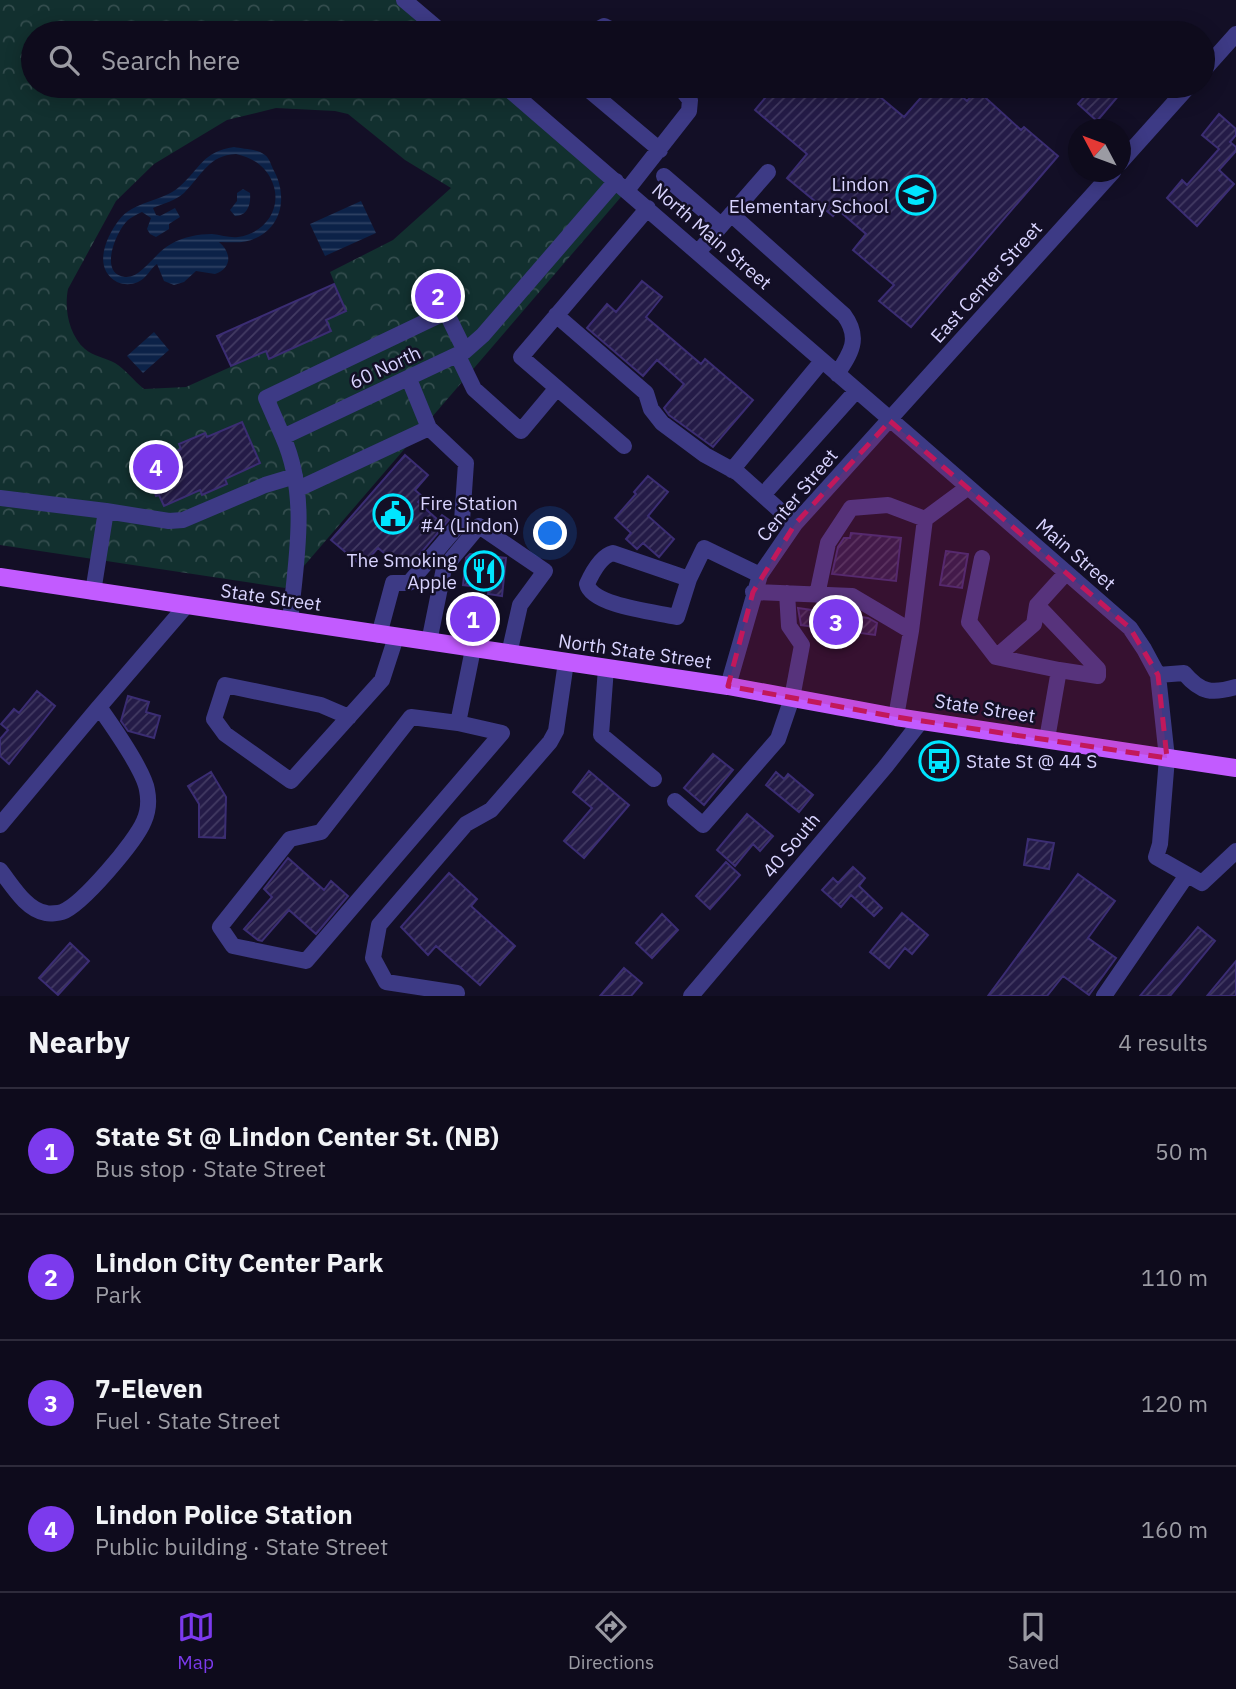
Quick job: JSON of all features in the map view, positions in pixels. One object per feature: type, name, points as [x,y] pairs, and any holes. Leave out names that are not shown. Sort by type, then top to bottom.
[{"type":"main road","name":"State Street","points":[[0,578],[537,658]]},
{"type":"main road","name":"North State Street","points":[[537,658],[728,687]]},
{"type":"main road","name":"State Street","points":[[728,687],[896,717],[1236,768]]},
{"type":"street","points":[[404,0],[429,21]]},
{"type":"street","points":[[1215,58],[1235,36]]},
{"type":"street","name":"North Main Street","points":[[519,98],[699,251],[890,421]]},
{"type":"street","points":[[598,98],[660,150]]},
{"type":"street","name":"60 North","points":[[283,437],[462,354],[483,335],[621,186],[660,150],[689,111],[688,98]]},
{"type":"street","points":[[1131,152],[1178,98]]},
{"type":"street","points":[[699,251],[768,172]]},
{"type":"street","points":[[664,176],[726,220],[830,302],[850,324],[853,340],[849,356],[837,374]]},
{"type":"street","name":"East Center Street","points":[[890,421],[1103,182]]},
{"type":"street","points":[[624,446],[521,357],[648,208]]},
{"type":"street","points":[[290,621],[300,509],[297,482],[292,456],[265,398],[446,312],[474,389],[521,430],[557,388]]},
{"type":"street","points":[[556,315],[646,393],[651,409],[662,423],[705,455],[732,470],[796,524]]},
{"type":"street","points":[[732,470],[822,361]]},
{"type":"street","points":[[349,717],[321,705],[225,685],[214,719],[225,734],[291,781],[349,717],[382,680],[393,583],[409,583],[462,521],[466,463],[429,428],[409,379]]},
{"type":"street","points":[[763,495],[856,391]]},
{"type":"street","name":"Center Street","points":[[728,687],[760,575],[796,524],[890,421]]},
{"type":"street","name":"Main Street","points":[[890,421],[1130,628],[1144,649],[1158,675],[1167,758],[1160,844],[1156,857],[1187,875]]},
{"type":"street","points":[[0,498],[183,520],[265,485],[297,482],[429,428]]},
{"type":"street","points":[[832,484],[851,508]]},
{"type":"street","points":[[896,717],[911,631],[925,519],[967,488]]},
{"type":"street","points":[[851,508],[888,505],[925,519]]},
{"type":"street","points":[[817,595],[828,543],[851,508]]},
{"type":"street","points":[[93,592],[106,511]]},
{"type":"street","points":[[429,642],[444,568],[479,526],[545,571],[520,605],[509,654]]},
{"type":"street","points":[[689,579],[613,553],[599,563],[587,584],[588,589],[599,598],[677,617],[689,579],[704,548],[760,575]]},
{"type":"street","points":[[982,558],[969,622],[996,657],[1098,676],[1098,668],[1037,605]]},
{"type":"street","points":[[996,657],[1034,624],[1037,605],[1066,573]]},
{"type":"street","points":[[753,592],[852,596],[911,631]]},
{"type":"street","points":[[674,801],[704,825],[778,739],[792,698],[802,645],[789,626],[787,593]]},
{"type":"street","points":[[0,825],[186,606]]},
{"type":"street","points":[[458,723],[473,649]]},
{"type":"street","points":[[457,993],[386,982],[373,958],[379,925],[466,824],[491,810],[550,742],[556,731],[566,663]]},
{"type":"street","points":[[606,668],[601,735],[654,779]]},
{"type":"street","points":[[1047,739],[1059,670]]},
{"type":"street","points":[[1158,675],[1184,673],[1202,689],[1212,692],[1236,687]]},
{"type":"street","points":[[0,870],[31,907],[46,913],[62,912],[86,895],[137,834],[145,820],[147,787],[118,733],[99,706]]},
{"type":"street","points":[[411,718],[458,723],[502,733],[306,961],[233,946],[220,927],[290,839],[320,832],[411,718]]},
{"type":"street","name":"40 South","points":[[691,996],[922,720]]},
{"type":"street","points":[[1104,996],[1187,875],[1202,883],[1236,851]]},
{"type":"highlighted area","points":[[890,421],[1130,628],[1158,675],[1167,758],[896,717],[728,686],[753,592],[795,524]]},
{"type":"green space","points":[[0,0],[404,0],[429,21],[21,21],[21,98],[519,98],[627,190],[285,588],[0,545]],"holes":[[[276,108],[348,114],[405,160],[451,188],[393,240],[330,272],[346,311],[326,320],[330,331],[270,359],[266,351],[186,387],[144,389],[119,366],[88,351],[80,343],[69,321],[68,289],[116,201],[154,164],[227,120]]]},
{"type":"water","points":[[234,147],[254,150],[269,159],[281,198],[277,217],[272,225],[251,240],[219,242],[228,255],[228,260],[225,268],[215,274],[196,271],[184,282],[174,285],[164,281],[157,264],[144,278],[133,284],[117,282],[109,276],[103,261],[104,252],[119,220],[132,209],[172,192],[215,152]],"holes":[[[227,155],[243,156],[255,161],[265,170],[274,187],[275,205],[262,226],[238,237],[212,234],[186,238],[165,248],[137,274],[125,277],[117,274],[112,268],[112,252],[119,233],[128,220],[142,212],[151,218],[147,229],[156,237],[169,229],[169,224],[180,217],[175,208],[160,216],[156,215],[153,208],[181,196],[212,162]]]},
{"type":"water","points":[[243,189],[250,193],[249,205],[246,212],[235,216],[230,210],[237,201],[237,193]]},
{"type":"water","points":[[361,201],[376,233],[325,256],[310,224]]},
{"type":"water","points":[[154,332],[169,350],[143,373],[127,356]]},
{"type":"building","name":"Lindon Elementary School","points":[[765,98],[881,98],[904,117],[921,98],[964,98],[967,101],[970,98],[986,98],[1021,130],[1024,127],[1058,156],[911,327],[879,301],[894,285],[853,250],[866,234],[838,210],[833,216],[787,178],[807,154],[755,110]]},
{"type":"building","points":[[1083,98],[1116,98],[1099,119],[1095,119],[1078,104]]},
{"type":"building","points":[[1219,114],[1236,129],[1236,135],[1230,142],[1236,147],[1236,151],[1219,170],[1234,184],[1197,226],[1167,198],[1182,180],[1187,185],[1219,149],[1202,135]]},
{"type":"building","points":[[642,281],[662,297],[646,317],[701,364],[705,359],[753,400],[713,447],[669,415],[664,408],[684,384],[657,360],[643,376],[587,328],[607,304],[616,312]]},
{"type":"building","points":[[334,284],[346,311],[326,320],[331,331],[269,359],[266,351],[231,366],[217,336]]},
{"type":"building","points":[[242,422],[260,463],[225,479],[227,484],[202,495],[200,490],[164,506],[159,495],[156,496],[146,464],[181,449],[179,444],[205,433],[207,437]]},
{"type":"building","name":"Fire Station #4 (Lindon)","points":[[405,455],[428,475],[415,490],[423,497],[418,502],[438,520],[442,515],[449,520],[409,567],[393,556],[390,558],[378,548],[362,566],[331,540]]},
{"type":"building","points":[[648,476],[668,492],[648,516],[674,539],[659,557],[643,543],[637,549],[626,539],[631,533],[615,518]]},
{"type":"building","points":[[851,533],[901,538],[896,581],[832,574],[838,547],[844,538],[850,538]]},
{"type":"building","points":[[946,551],[968,554],[962,588],[940,585]]},
{"type":"building","name":"The Smoking Apple","points":[[470,554],[506,558],[502,596],[488,594],[489,588],[463,585],[466,558]]},
{"type":"building","points":[[798,608],[868,618],[877,623],[875,635],[801,625]]},
{"type":"building","points":[[37,691],[55,706],[9,764],[0,756],[0,739],[8,730],[1,724],[14,709],[19,713]]},
{"type":"building","points":[[128,696],[149,702],[146,712],[160,716],[154,738],[128,731],[121,721]]},
{"type":"building","points":[[713,754],[733,770],[704,805],[684,788]]},
{"type":"building","points":[[589,771],[629,805],[584,858],[564,841],[592,808],[573,792]]},
{"type":"building","points":[[211,772],[226,797],[225,838],[199,837],[199,804],[188,786]]},
{"type":"building","points":[[776,772],[784,779],[788,774],[813,795],[799,812],[766,785]]},
{"type":"building","points":[[747,814],[773,836],[760,851],[753,844],[735,866],[717,850]]},
{"type":"building","points":[[1028,839],[1054,843],[1049,869],[1024,865]]},
{"type":"building","points":[[288,858],[324,890],[331,881],[348,896],[316,934],[289,910],[262,941],[258,940],[244,929],[272,897],[264,889]]},
{"type":"building","points":[[726,862],[740,875],[710,909],[696,896]]},
{"type":"building","points":[[853,867],[865,878],[859,886],[882,908],[874,916],[851,895],[841,907],[822,890],[833,878],[838,883]]},
{"type":"building","points":[[449,873],[477,899],[471,906],[515,946],[480,985],[436,946],[428,955],[401,927]]},
{"type":"building","points":[[1078,874],[1115,901],[1088,938],[1116,958],[1089,995],[1063,976],[1047,996],[988,996]]},
{"type":"building","points":[[902,913],[928,935],[912,954],[905,948],[889,968],[870,952]]},
{"type":"building","points":[[662,914],[678,930],[652,958],[636,943]]},
{"type":"building","points":[[1198,927],[1215,941],[1170,996],[1140,996]]},
{"type":"building","points":[[70,943],[89,961],[58,995],[39,978]]},
{"type":"building","points":[[1236,961],[1236,996],[1207,996]]},
{"type":"building","points":[[624,968],[642,983],[631,996],[600,996]]},
{"type":"place","name":"Lindon Elementary School","points":[[916,195]]},
{"type":"place","name":"Lindon City Center Park","points":[[438,296]]},
{"type":"place","name":"Lindon Police Station","points":[[156,467]]},
{"type":"place","name":"Fire Station #4 (Lindon)","points":[[393,514]]},
{"type":"place","name":"The Smoking Apple","points":[[484,571]]},
{"type":"place","name":"State St @ Lindon Center St. (NB)","points":[[473,619]]},
{"type":"place","name":"7-Eleven","points":[[836,622]]},
{"type":"place","name":"State St @ 44 S","points":[[939,761]]}]
